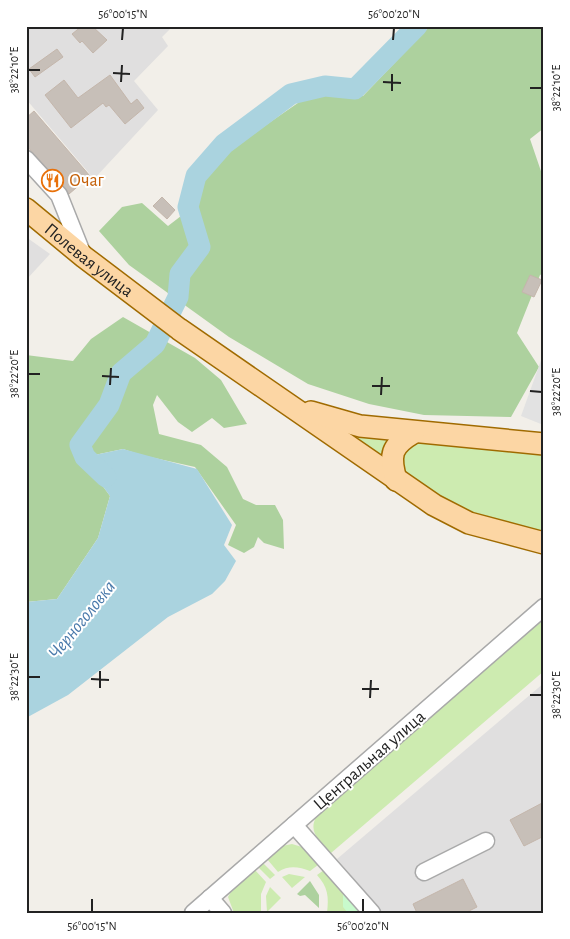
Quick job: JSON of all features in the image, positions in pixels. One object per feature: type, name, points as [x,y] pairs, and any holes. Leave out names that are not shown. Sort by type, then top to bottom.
[{"type":"main road","name":"Полевая улица","points":[[26,209],[84,257],[179,329],[292,406]]},
{"type":"main road","points":[[292,406],[325,418],[360,426],[413,433],[544,444]]},
{"type":"main road","points":[[292,406],[434,505],[469,522],[544,543]]},
{"type":"main road","points":[[396,480],[391,464],[393,452],[401,440],[413,433]]},
{"type":"street","points":[[26,159],[59,195],[84,257]]},
{"type":"street","name":"Центральная улица","points":[[193,913],[544,607]]},
{"type":"street","points":[[294,825],[372,913]]},
{"type":"street","points":[[424,872],[486,841]]},
{"type":"street","points":[[210,898],[223,913]]},
{"type":"shaded area","points":[[26,26],[173,26],[162,37],[168,46],[134,81],[158,110],[94,179],[26,99]]},
{"type":"shaded area","points":[[26,237],[50,254],[26,280]]},
{"type":"shaded area","points":[[544,352],[544,415],[541,424],[521,416]]},
{"type":"shaded area","points":[[544,683],[544,913],[383,913],[337,859]]},
{"type":"green space","points":[[430,26],[544,26],[544,128],[530,139],[544,180],[544,273],[540,275],[517,333],[539,367],[511,417],[424,415],[369,404],[308,384],[229,337],[129,265],[99,231],[122,207],[142,203],[168,226],[181,216],[183,199],[197,187],[228,151],[308,96],[363,96]]},
{"type":"green space","points":[[123,317],[195,358],[221,380],[247,424],[224,428],[212,418],[192,432],[178,422],[157,395],[153,405],[159,434],[201,445],[227,467],[243,499],[256,505],[275,505],[283,520],[284,549],[264,543],[258,537],[254,547],[244,553],[228,545],[236,525],[195,467],[123,449],[85,457],[79,465],[96,477],[110,496],[98,538],[57,599],[26,602],[26,355],[73,361],[91,339]]},
{"type":"green space","points":[[353,435],[394,438],[385,462],[353,438]]},
{"type":"green space","points":[[412,440],[544,450],[544,532],[474,517],[399,473],[399,455]]},
{"type":"green space","points":[[544,618],[544,671],[331,853],[319,841],[314,832],[313,828],[316,817]]},
{"type":"green space","points":[[292,844],[302,847],[318,865],[310,871],[294,867],[278,872],[267,859],[282,846]]},
{"type":"green space","points":[[263,863],[275,875],[270,879],[258,867]]},
{"type":"green space","points":[[255,870],[266,882],[261,894],[261,913],[234,913],[228,897],[233,888]]},
{"type":"green space","points":[[324,870],[362,913],[327,913],[327,892],[317,875]]},
{"type":"green space","points":[[289,874],[305,877],[292,888],[282,877]]},
{"type":"green space","points":[[310,881],[319,895],[319,908],[305,895],[300,896],[297,894]]},
{"type":"green space","points":[[270,887],[281,898],[267,912],[266,896]]},
{"type":"green space","points":[[343,891],[362,913],[348,913],[343,907]]},
{"type":"water","points":[[123,449],[197,469],[232,525],[224,545],[236,561],[225,581],[212,594],[168,617],[68,695],[26,718],[26,602],[57,599],[98,538],[110,496],[96,477],[79,465],[85,457]]},
{"type":"building","points":[[82,26],[92,26],[107,40],[93,53],[82,41],[80,43],[72,34]]},
{"type":"building","points":[[57,49],[63,57],[35,77],[29,69]]},
{"type":"building","points":[[110,75],[131,104],[137,99],[144,108],[125,124],[109,105],[106,107],[103,103],[71,128],[45,95],[64,80],[78,98]]},
{"type":"building","points":[[34,111],[90,176],[69,194],[26,145],[26,118]]},
{"type":"building","points":[[162,197],[175,210],[167,219],[153,206]]},
{"type":"building","points":[[530,275],[542,280],[534,297],[522,292]]},
{"type":"building","points":[[544,802],[544,836],[524,846],[510,820]]},
{"type":"building","points":[[463,879],[477,907],[465,913],[417,913],[413,904]]},
{"type":"waterway","name":"Черноголовка","points":[[106,477],[85,457],[80,445],[109,405],[121,373],[155,344],[178,297],[180,274],[200,247],[188,207],[196,176],[224,144],[291,94],[325,86],[355,89],[417,26]]},
{"type":"place","name":"Очаг","points":[[53,180]]}]
